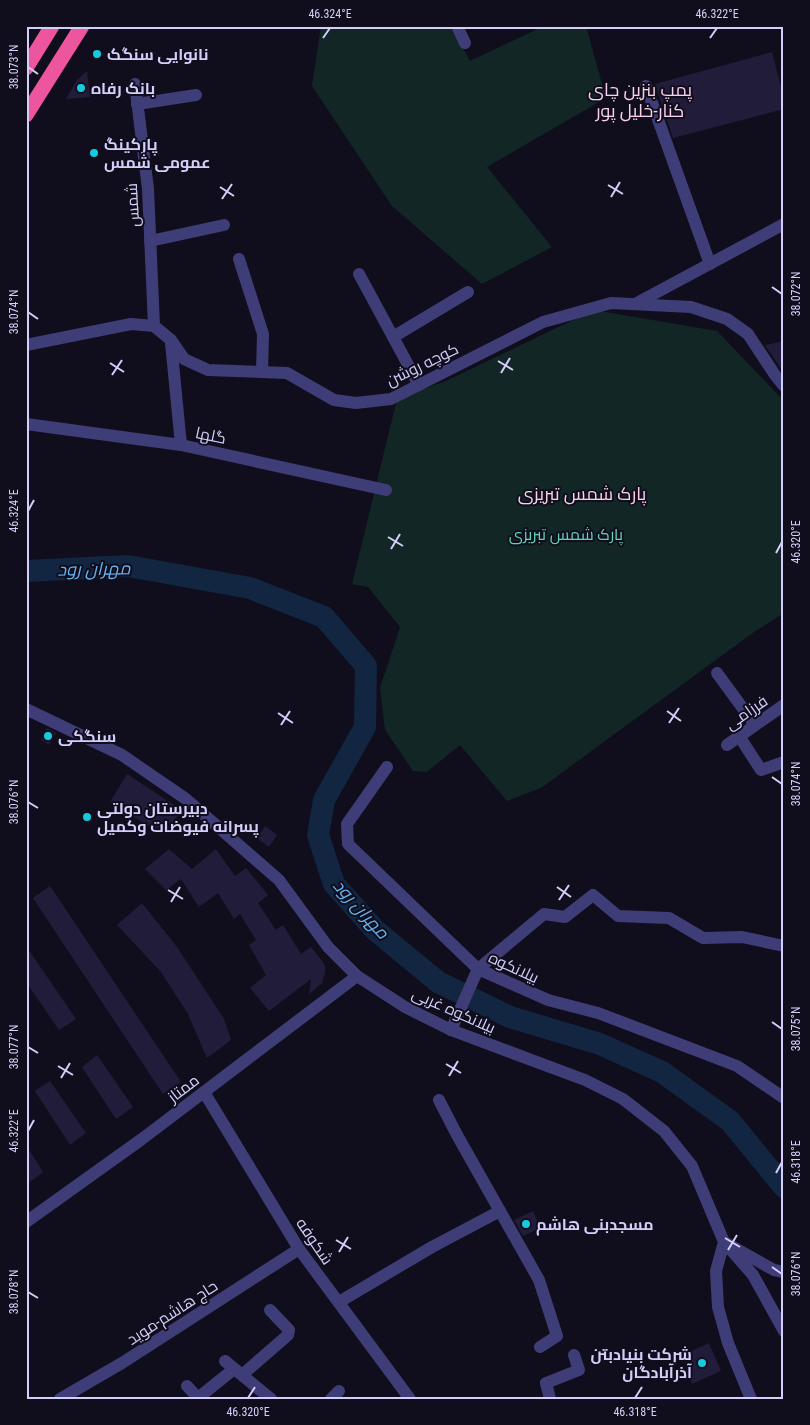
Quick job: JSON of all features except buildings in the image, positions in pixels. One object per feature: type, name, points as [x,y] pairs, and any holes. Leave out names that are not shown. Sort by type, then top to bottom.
[{"type":"highway","points":[[27,64],[52,26]]},
{"type":"highway","points":[[26,115],[82,26]]},
{"type":"street","points":[[457,26],[465,44]]},
{"type":"street","name":"شمس","points":[[135,84],[148,190],[154,326]]},
{"type":"street","points":[[646,86],[710,264]]},
{"type":"street","points":[[137,104],[196,95]]},
{"type":"street","points":[[635,304],[784,224]]},
{"type":"street","points":[[150,241],[224,225]]},
{"type":"street","points":[[239,259],[263,334],[262,372]]},
{"type":"street","points":[[359,274],[419,385]]},
{"type":"street","points":[[394,338],[468,292]]},
{"type":"street","name":"کوچه روشن","points":[[154,326],[171,340],[184,359],[208,370],[287,373],[334,400],[356,403],[391,399],[543,322],[611,303],[691,307],[727,318],[748,334],[784,386]]},
{"type":"street","points":[[26,345],[131,324],[154,326]]},
{"type":"street","points":[[171,340],[181,445]]},
{"type":"street","name":"گلها","points":[[26,424],[181,445],[386,490]]},
{"type":"street","points":[[717,673],[755,725]]},
{"type":"street","name":"بیلانکوه غربی","points":[[26,709],[122,756],[186,800],[279,880],[328,947],[357,976],[405,1007],[451,1030],[585,1080],[622,1099],[664,1131],[692,1166],[724,1242],[753,1275],[784,1331]]},
{"type":"street","name":"فرزامی","points":[[727,745],[782,709]]},
{"type":"street","points":[[739,736],[761,770],[784,762]]},
{"type":"street","name":"بیلانکوه","points":[[387,767],[347,824],[348,844],[478,969],[548,1000],[598,1013],[737,1066],[784,1098]]},
{"type":"street","points":[[451,1030],[478,969],[544,914],[565,917],[593,895],[618,916],[669,918],[703,938],[742,937],[784,946]]},
{"type":"street","name":"ممتاز","points":[[26,1222],[142,1139],[357,976]]},
{"type":"street","name":"شکوفه","points":[[204,1092],[299,1249],[410,1399]]},
{"type":"street","points":[[439,1100],[538,1280],[557,1336],[540,1347]]},
{"type":"street","points":[[338,1302],[432,1247],[500,1211]]},
{"type":"street","points":[[751,1399],[728,1343],[718,1307],[716,1271],[724,1242],[774,1270],[784,1272]]},
{"type":"street","name":"حاج هاشم-موید","points":[[60,1399],[122,1363],[299,1249]]},
{"type":"street","points":[[187,1386],[198,1398],[234,1368],[288,1335],[288,1330],[270,1310]]},
{"type":"street","points":[[550,1399],[546,1383],[580,1370],[574,1355]]},
{"type":"street","points":[[234,1368],[271,1399]]},
{"type":"green space","points":[[321,26],[451,26],[470,61],[544,26],[586,26],[606,98],[487,167],[552,247],[482,284],[392,206],[312,86]]},
{"type":"green space","name":"پارک شمس تبریزی","points":[[594,310],[717,331],[784,401],[784,613],[754,632],[541,788],[507,801],[460,745],[427,772],[413,771],[385,730],[380,688],[400,627],[368,587],[352,584],[397,399],[448,380]]},
{"type":"waterway","name":"مهران رود","points":[[26,571],[128,566],[250,588],[324,617],[366,666],[365,727],[324,800],[318,835],[334,884],[375,930],[438,982],[510,1017],[600,1044],[662,1072],[730,1121],[784,1187]]},
{"type":"place","name":"نانوایی سنگک","points":[[97,54]]},
{"type":"place","name":"بانک رفاه","points":[[81,88]]},
{"type":"place","name":"پارکینگ عمومی شمس","points":[[94,153]]},
{"type":"place","name":"سنگکی","points":[[48,736]]},
{"type":"place","name":"دبیرستان دولتی پسرانه فیوضات وکمیل","points":[[87,817]]},
{"type":"place","name":"مسجدبنی هاشم","points":[[526,1224]]},
{"type":"place","name":"شرکت بنیادبتن آذرآبادگان","points":[[702,1363]]},
{"type":"district","name":"پمپ بنزین چای کنار-خلیل پور","points":[[640,100]]},
{"type":"district","name":"پارک شمس تبریزی","points":[[582,494]]}]
